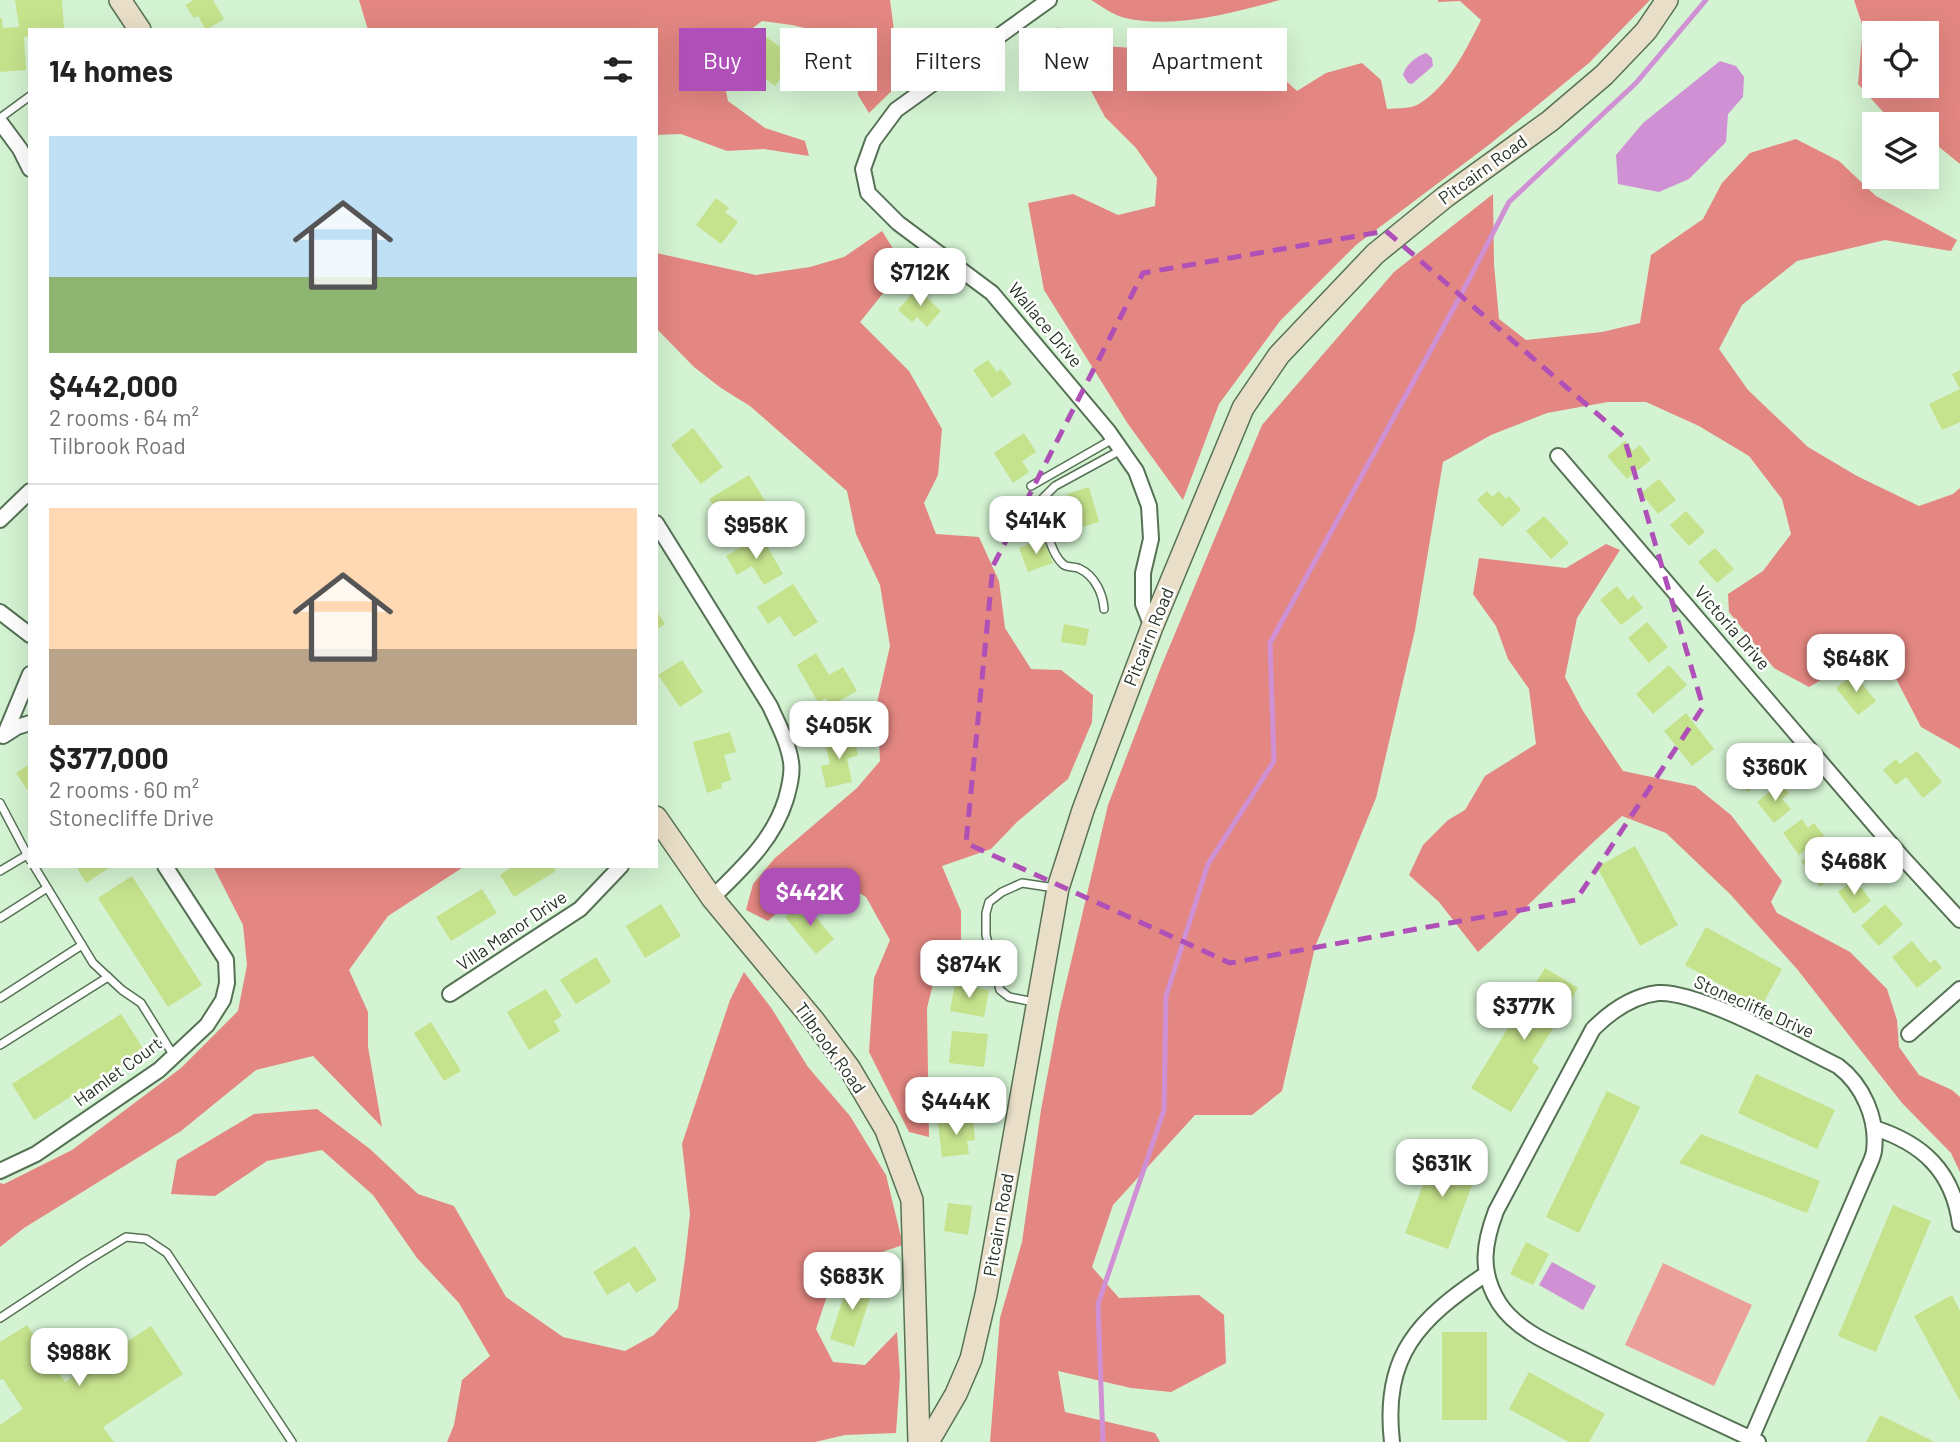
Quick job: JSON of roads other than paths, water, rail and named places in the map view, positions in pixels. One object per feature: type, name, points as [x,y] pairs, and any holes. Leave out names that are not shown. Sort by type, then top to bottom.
[{"type":"street","points":[[120,0],[139,28]]},
{"type":"street","name":"Wallace Drive","points":[[1049,0],[896,110],[873,141],[863,169],[868,192],[898,223],[992,293],[1118,444],[1136,471],[1149,506],[1151,539],[1143,573],[1143,604],[1152,627]]},
{"type":"street","name":"Pitcairn Road","points":[[928,1442],[956,1394],[971,1359],[986,1296],[1058,888],[1083,810],[1152,627],[1243,408],[1279,355],[1375,254],[1444,197],[1550,121],[1604,75],[1646,31],[1667,0]]},
{"type":"street","points":[[0,120],[28,165]]},
{"type":"street","name":"Victoria Drive","points":[[1558,456],[1902,857],[1960,920]]},
{"type":"street","points":[[0,520],[28,493]]},
{"type":"street","points":[[658,526],[763,695],[784,737],[792,764],[789,788],[770,836],[753,858],[712,898]]},
{"type":"street","points":[[0,612],[28,633]]},
{"type":"street","points":[[3,736],[28,679]]},
{"type":"street","points":[[3,736],[28,724]]},
{"type":"street","name":"Tilbrook Road","points":[[658,821],[712,898],[815,1022],[850,1069],[886,1130],[912,1200],[919,1442]]},
{"type":"street","name":"Hamlet Court","points":[[0,1171],[36,1154],[159,1070],[207,1024],[223,1000],[227,983],[226,960],[166,868]]},
{"type":"street","name":"Villa Manor Drive","points":[[450,994],[580,909],[619,868]]},
{"type":"street","points":[[1909,1034],[1960,989]]},
{"type":"street","name":"Stonecliffe Drive","points":[[1658,993],[1679,995],[1707,1003],[1838,1066],[1861,1090],[1874,1128],[1874,1152],[1755,1440],[1534,1334],[1510,1317],[1486,1274],[1484,1255],[1496,1211],[1593,1029],[1612,1010],[1632,1000],[1658,993]]},
{"type":"street","points":[[1874,1128],[1896,1134],[1935,1164],[1952,1192],[1960,1224]]},
{"type":"street","points":[[1392,1442],[1389,1417],[1391,1395],[1398,1366],[1410,1341],[1427,1318],[1486,1274]]},
{"type":"lane","points":[[0,120],[28,98]]},
{"type":"lane","points":[[1031,486],[1118,444]]},
{"type":"lane","points":[[1104,609],[1103,594],[1092,579],[1080,569],[1066,566],[1055,554],[1043,518],[1042,499],[1055,486],[1118,444]]},
{"type":"lane","points":[[0,803],[28,857],[0,872]]},
{"type":"lane","points":[[35,868],[93,963],[141,1003],[174,1056]]},
{"type":"lane","points":[[1038,1003],[1009,997],[1000,990],[986,935],[986,913],[989,902],[1002,892],[1022,884],[1058,888]]},
{"type":"lane","points":[[0,918],[47,888]]},
{"type":"lane","points":[[0,998],[82,945]]},
{"type":"lane","points":[[0,1045],[108,976]]},
{"type":"lane","points":[[0,1318],[126,1237],[146,1239],[167,1253],[292,1442]]},
{"type":"waterway","points":[[1103,1442],[1098,1304],[1164,1110],[1166,996],[1208,864],[1274,761],[1270,643],[1509,202],[1636,83],[1706,0]]}]
